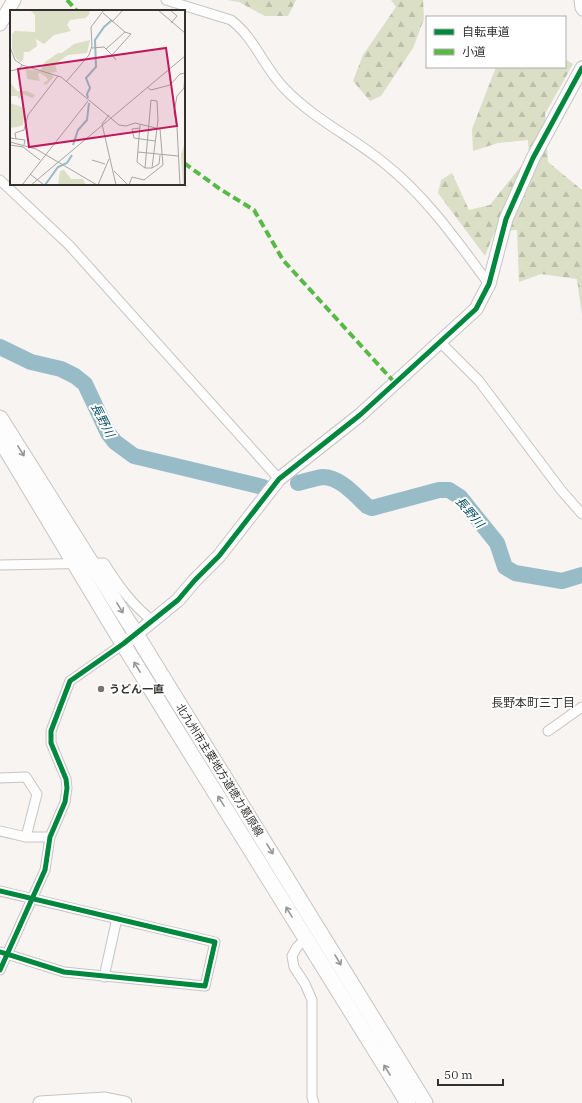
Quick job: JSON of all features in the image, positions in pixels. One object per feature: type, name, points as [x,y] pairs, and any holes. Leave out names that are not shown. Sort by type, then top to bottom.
[{"type":"main road","name":"北九州市主要地方道徳力葛原線","points":[[0,418],[318,927],[424,1103]]},
{"type":"main road","name":"北九州市主要地方道徳力葛原線","points":[[0,439],[123,644],[408,1103]]},
{"type":"street","points":[[0,24],[14,0]]},
{"type":"street","points":[[166,0],[231,20],[238,25],[256,47],[284,89],[308,110],[383,161],[428,204],[489,284]]},
{"type":"street","points":[[579,0],[582,11]]},
{"type":"street","points":[[0,970],[4,953],[32,899],[44,870],[50,837],[65,802],[67,788],[66,779],[51,743],[51,731],[70,681],[123,644],[178,600],[219,556],[279,479],[360,415],[476,309],[489,284],[506,219],[534,158],[582,68]]},
{"type":"street","points":[[0,180],[69,245],[279,479]]},
{"type":"street","points":[[440,342],[479,381],[561,490],[582,514]]},
{"type":"street","points":[[0,565],[69,565],[75,563],[104,563],[123,592],[140,611],[153,621]]},
{"type":"street","points":[[548,731],[582,707]]},
{"type":"street","points":[[0,778],[26,777],[37,794],[26,837]]},
{"type":"street","points":[[0,831],[26,837],[50,837]]},
{"type":"street","points":[[0,891],[215,942],[205,986],[64,972],[4,953]]},
{"type":"street","points":[[104,976],[117,918]]},
{"type":"street","points":[[314,1103],[312,1097],[312,1000],[305,984],[294,967],[292,956],[297,947],[318,927]]},
{"type":"street","points":[[40,1103],[106,1099],[125,1103]]},
{"type":"green space","points":[[227,0],[296,0],[288,16],[265,16],[239,2]]},
{"type":"green space","points":[[391,0],[423,0],[424,19],[413,48],[381,96],[370,101],[353,81],[363,55],[396,7]]},
{"type":"green space","points":[[566,60],[573,64],[545,114],[548,162],[582,190],[582,316],[577,279],[541,274],[519,282],[517,230],[495,231],[485,256],[438,193],[441,180],[452,173],[469,210],[490,205],[529,156],[528,140],[498,143],[473,151],[472,129],[496,68],[566,68]]},
{"type":"waterway","name":"長野川","points":[[0,347],[31,362],[61,369],[75,376],[85,384],[108,433],[115,442],[134,456],[263,487]]},
{"type":"waterway","name":"長野川","points":[[298,483],[320,477],[335,480],[341,483],[367,506],[372,508],[439,490],[449,490],[460,497],[497,543],[505,567],[515,573],[562,581],[582,575]]},
{"type":"marked path","points":[[67,0],[76,10]]},
{"type":"marked path","points":[[185,164],[220,189],[254,210],[283,260],[395,383]]},
{"type":"cycle path","points":[[0,970],[45,870],[50,837],[65,802],[67,788],[66,779],[51,743],[51,731],[70,681],[123,644],[178,600],[219,556],[279,479],[360,415],[476,309],[489,284],[506,219],[533,158],[582,68]]},
{"type":"cycle path","points":[[0,891],[215,942],[205,986],[64,972],[0,952]]},
{"type":"place","name":"うどん一直","points":[[101,689]]},
{"type":"district","name":"長野本町三丁目","points":[[533,702]]}]
